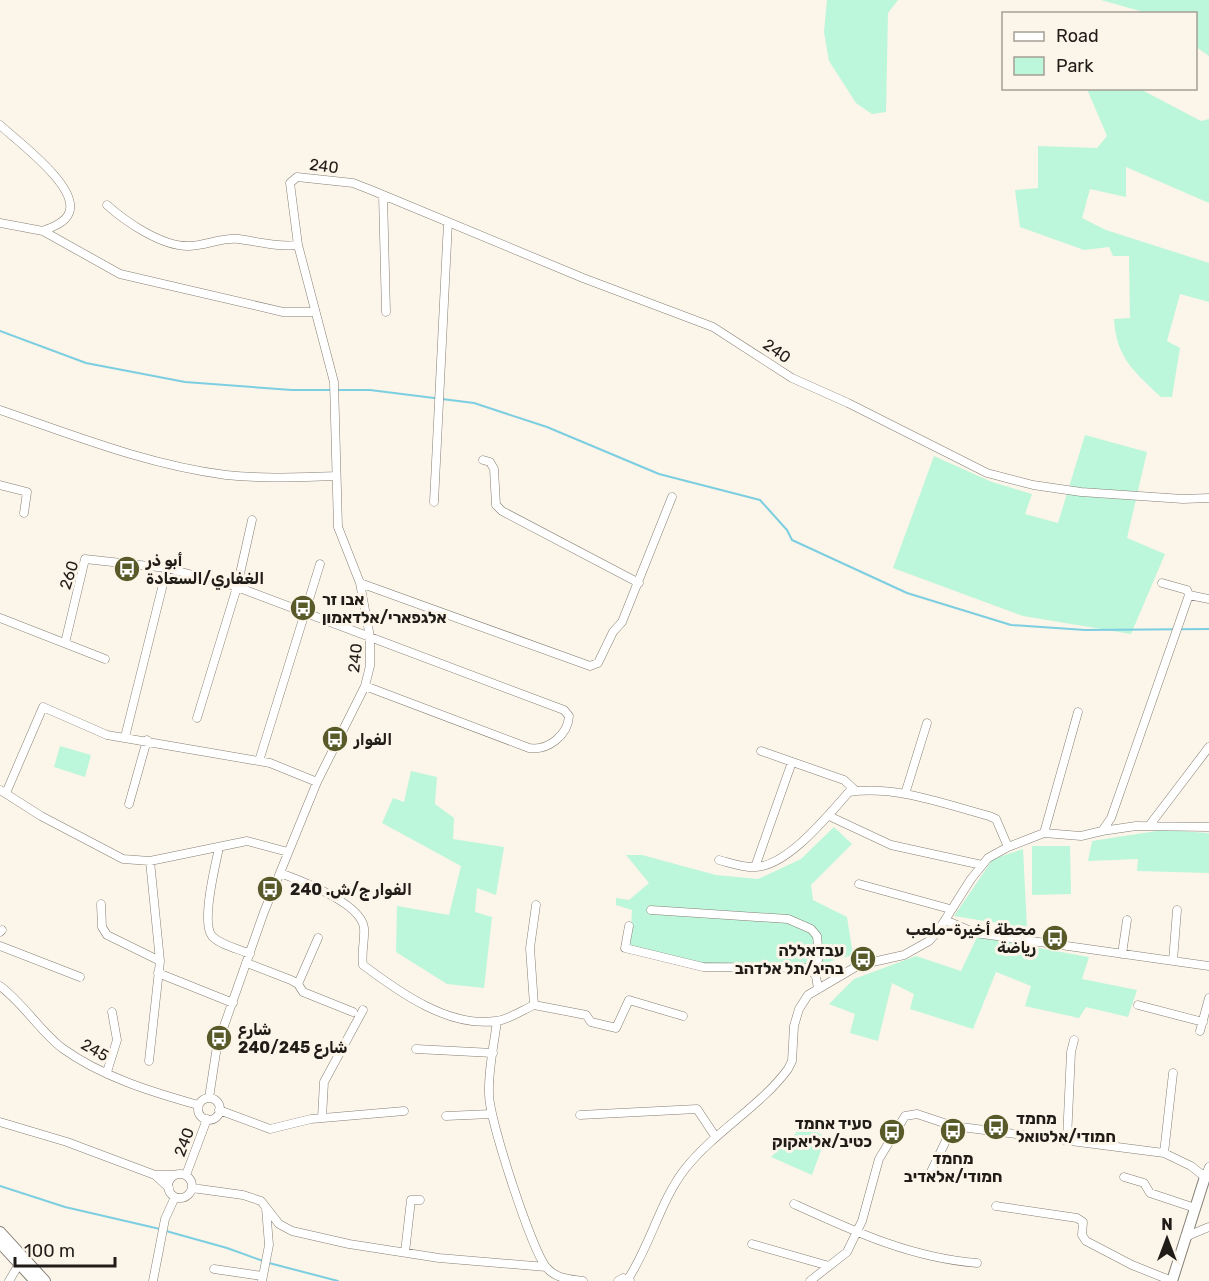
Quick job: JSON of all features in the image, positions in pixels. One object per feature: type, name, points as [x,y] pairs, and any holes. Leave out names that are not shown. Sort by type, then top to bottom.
[{"type":"main road","points":[[1172,1281],[1207,1172]]},
{"type":"main road","points":[[0,1232],[45,1281]]},
{"type":"main road","points":[[0,1243],[35,1281]]},
{"type":"street","points":[[0,125],[49,170],[70,199],[71,207],[66,219],[43,231]]},
{"type":"street","name":"240","points":[[209,1098],[217,1046],[280,873],[316,782],[365,686],[369,666],[370,638],[360,583],[338,528],[334,382],[298,245],[289,193],[290,183],[297,177],[353,183],[583,278],[713,327],[792,378],[848,403],[987,473],[1033,485],[1081,492],[1183,499],[1209,498]]},
{"type":"street","points":[[383,195],[386,312]]},
{"type":"street","points":[[107,205],[131,225],[155,236],[187,246],[237,239],[276,246],[298,245]]},
{"type":"street","points":[[434,502],[448,222]]},
{"type":"street","points":[[0,223],[43,231],[120,274],[284,312],[314,312]]},
{"type":"street","points":[[0,410],[113,448],[194,469],[227,475],[336,476]]},
{"type":"street","points":[[483,460],[490,462],[494,469],[496,505],[502,511],[639,583]]},
{"type":"street","points":[[0,485],[27,492],[24,513]]},
{"type":"street","points":[[360,583],[590,666],[598,663],[613,632],[622,622],[672,497]]},
{"type":"street","points":[[197,718],[237,587],[252,520]]},
{"type":"street","name":"260","points":[[65,643],[85,559],[167,568],[237,587],[564,710],[569,716],[569,721],[552,744],[543,748],[529,748],[365,686]]},
{"type":"street","points":[[259,760],[320,564]]},
{"type":"street","points":[[125,737],[167,568]]},
{"type":"street","points":[[1102,831],[1111,818],[1189,595],[1187,590],[1162,584]]},
{"type":"street","points":[[1189,595],[1209,599]]},
{"type":"street","points":[[0,618],[105,659]]},
{"type":"street","points":[[288,852],[247,841],[150,861],[123,859],[41,816],[3,791],[43,706],[107,735],[259,760],[316,782]]},
{"type":"street","points":[[1044,834],[1078,712]]},
{"type":"street","points":[[905,794],[927,723]]},
{"type":"street","points":[[129,804],[147,740]]},
{"type":"street","points":[[1149,826],[1209,747]]},
{"type":"street","points":[[761,751],[844,780],[856,791]]},
{"type":"street","points":[[755,867],[792,762]]},
{"type":"street","points":[[719,860],[755,867],[768,865],[782,858],[829,816],[849,792],[856,791],[893,791],[996,819],[1008,847]]},
{"type":"street","points":[[829,816],[891,844],[982,865]]},
{"type":"street","points":[[619,1281],[629,1280],[671,1191],[685,1169],[715,1136],[788,1069],[792,1061],[794,1026],[808,995],[859,966],[917,949],[929,940],[945,920],[950,909],[982,865],[1008,847],[1044,834],[1081,836],[1102,831],[1149,826],[1209,827]]},
{"type":"street","points":[[219,848],[208,917],[210,932],[219,941],[250,954]]},
{"type":"street","points":[[149,1061],[160,961],[150,861]]},
{"type":"street","points":[[280,873],[302,881],[357,912],[364,927],[361,950],[363,965],[417,1002],[455,1017],[497,1021],[534,1005],[586,1015],[591,1022],[616,1028],[629,1000],[683,1016]]},
{"type":"street","points":[[859,884],[950,909]]},
{"type":"street","points":[[101,904],[102,927],[107,935],[160,961]]},
{"type":"street","points":[[534,1005],[530,948],[536,905]]},
{"type":"street","points":[[651,910],[788,919],[811,930],[817,936],[819,957],[814,972],[818,989]]},
{"type":"street","points":[[1173,961],[1178,910]]},
{"type":"street","points":[[945,920],[975,933],[1209,966]]},
{"type":"street","points":[[1122,954],[1127,920]]},
{"type":"street","points":[[629,926],[625,948],[703,967],[801,967],[814,972]]},
{"type":"street","points":[[298,984],[318,938]]},
{"type":"street","points":[[0,946],[80,977]]},
{"type":"street","points":[[247,963],[298,984],[303,992],[353,1012]]},
{"type":"street","points":[[158,973],[233,1003]]},
{"type":"street","name":"245","points":[[0,986],[19,1000],[36,1022],[62,1047],[146,1091],[198,1105]]},
{"type":"street","points":[[1200,1031],[1209,998]]},
{"type":"street","points":[[1138,1005],[1203,1022]]},
{"type":"street","points":[[322,1118],[324,1082],[363,1010]]},
{"type":"street","points":[[107,1072],[117,1040],[112,1012]]},
{"type":"street","points":[[497,1021],[489,1093],[491,1114],[521,1211],[546,1267],[558,1279],[583,1281]]},
{"type":"street","points":[[1067,1140],[1071,1052],[1074,1040]]},
{"type":"street","points":[[416,1049],[493,1053]]},
{"type":"street","points":[[1164,1153],[1173,1073]]},
{"type":"street","points":[[209,1098],[216,1101],[219,1110],[216,1116],[207,1119],[200,1114],[198,1105],[209,1098]]},
{"type":"street","points":[[580,1115],[697,1109],[715,1136]]},
{"type":"street","points":[[219,1110],[270,1129],[322,1118],[404,1111]]},
{"type":"street","points":[[446,1116],[491,1114]]},
{"type":"street","points":[[810,1281],[847,1252],[857,1232],[879,1159],[905,1116],[917,1114],[953,1126],[1164,1153],[1207,1172]]},
{"type":"street","name":"240","points":[[186,1175],[207,1119]]},
{"type":"street","points":[[0,1122],[67,1142],[155,1175],[186,1175],[191,1180],[192,1188],[186,1197],[175,1197]]},
{"type":"street","points":[[928,1178],[953,1126]]},
{"type":"street","points":[[155,1175],[175,1197]]},
{"type":"street","points":[[169,1188],[170,1181],[175,1175]]},
{"type":"street","points":[[1124,1177],[1144,1183],[1150,1193],[1195,1208]]},
{"type":"street","points":[[192,1188],[243,1195],[261,1201],[279,1224],[292,1231],[405,1252],[546,1267]]},
{"type":"street","points":[[153,1281],[165,1218],[175,1197]]},
{"type":"street","points":[[405,1252],[411,1200],[420,1200]]},
{"type":"street","points":[[794,1204],[857,1232],[929,1258],[977,1263]]},
{"type":"street","points":[[214,1269],[262,1279],[269,1245],[266,1206]]},
{"type":"street","points":[[996,1206],[1077,1218],[1083,1222],[1082,1235],[1086,1241],[1132,1265],[1172,1281]]},
{"type":"street","points":[[1185,1237],[1209,1227]]},
{"type":"street","points":[[752,1244],[829,1266]]},
{"type":"street","points":[[9,1281],[19,1264]]},
{"type":"green space","points":[[827,0],[898,0],[888,13],[886,112],[872,114],[856,103],[829,61],[824,32]]},
{"type":"green space","points":[[1101,0],[1209,0],[1209,56],[1197,48],[1197,12],[1143,12]]},
{"type":"green space","points":[[1087,90],[1142,90],[1201,121],[1209,119],[1209,203],[1126,167],[1126,197],[1090,189],[1082,218],[1106,230],[1209,263],[1209,302],[1180,294],[1167,341],[1180,348],[1172,397],[1161,397],[1143,380],[1128,363],[1118,344],[1114,319],[1130,318],[1129,256],[1113,256],[1109,247],[1084,250],[1020,227],[1015,190],[1038,188],[1038,146],[1097,148],[1107,136]]},
{"type":"green space","points":[[1085,435],[1147,452],[1127,538],[1165,554],[1131,634],[1023,616],[893,568],[934,456],[992,482],[1032,494],[1025,514],[1058,523]]},
{"type":"green space","points":[[60,746],[91,755],[85,777],[54,767]]},
{"type":"green space","points":[[411,771],[437,777],[435,804],[454,818],[453,839],[504,847],[496,895],[477,888],[475,912],[492,917],[484,988],[447,984],[396,952],[397,906],[449,915],[461,866],[382,823],[393,798],[404,802]]},
{"type":"green space","points":[[834,827],[852,844],[811,885],[813,900],[847,917],[853,955],[814,966],[697,965],[630,947],[632,910],[616,905],[616,898],[629,900],[649,883],[626,855],[642,855],[716,875],[758,879],[801,859]]},
{"type":"green space","points":[[1163,830],[1209,833],[1209,873],[1137,871],[1138,859],[1088,861],[1092,841]]},
{"type":"green space","points":[[1032,846],[1070,846],[1071,894],[1032,895]]},
{"type":"green space","points":[[1023,849],[1027,928],[954,916],[993,859]]},
{"type":"green space","points":[[977,937],[1089,957],[1082,979],[1137,990],[1128,1017],[1086,1007],[1079,1018],[1025,1006],[1031,986],[996,972],[973,1029],[910,1009],[914,994],[892,983],[878,1041],[850,1033],[855,1014],[829,1004],[854,979],[916,956],[961,971]]},
{"type":"green space","points":[[804,1125],[826,1137],[812,1175],[771,1157]]},
{"type":"waterway","points":[[0,331],[86,363],[185,382],[292,390],[370,390],[474,403],[547,427],[659,474],[760,500],[787,530],[792,540],[907,593],[1011,625],[1085,630],[1209,629]]},
{"type":"waterway","points":[[0,1186],[65,1207],[160,1229]]},
{"type":"waterway","points":[[166,1231],[263,1261]]},
{"type":"waterway","points":[[269,1263],[338,1281]]},
{"type":"place","name":"أبو ذر الغفاري/السعادة","points":[[127,569]]},
{"type":"place","name":"אבו זר אלגפארי/אלדאמון","points":[[303,608]]},
{"type":"place","name":"الفوار","points":[[335,739]]},
{"type":"place","name":"الفوار ج/ش. 240","points":[[270,889]]},
{"type":"place","name":"محطة أخيرة-ملعب رياضة","points":[[1055,938]]},
{"type":"place","name":"עבדאללה בהיג/תל אלדהב","points":[[863,959]]},
{"type":"place","name":"شارع 240/شارع 245","points":[[219,1038]]},
{"type":"place","name":"מחמד חמודי/אלטואל","points":[[996,1127]]},
{"type":"place","name":"מחמד חמודי/אלאדיב","points":[[953,1131]]},
{"type":"place","name":"סעיד אחמד כטיב/אליאקוק","points":[[892,1132]]}]
